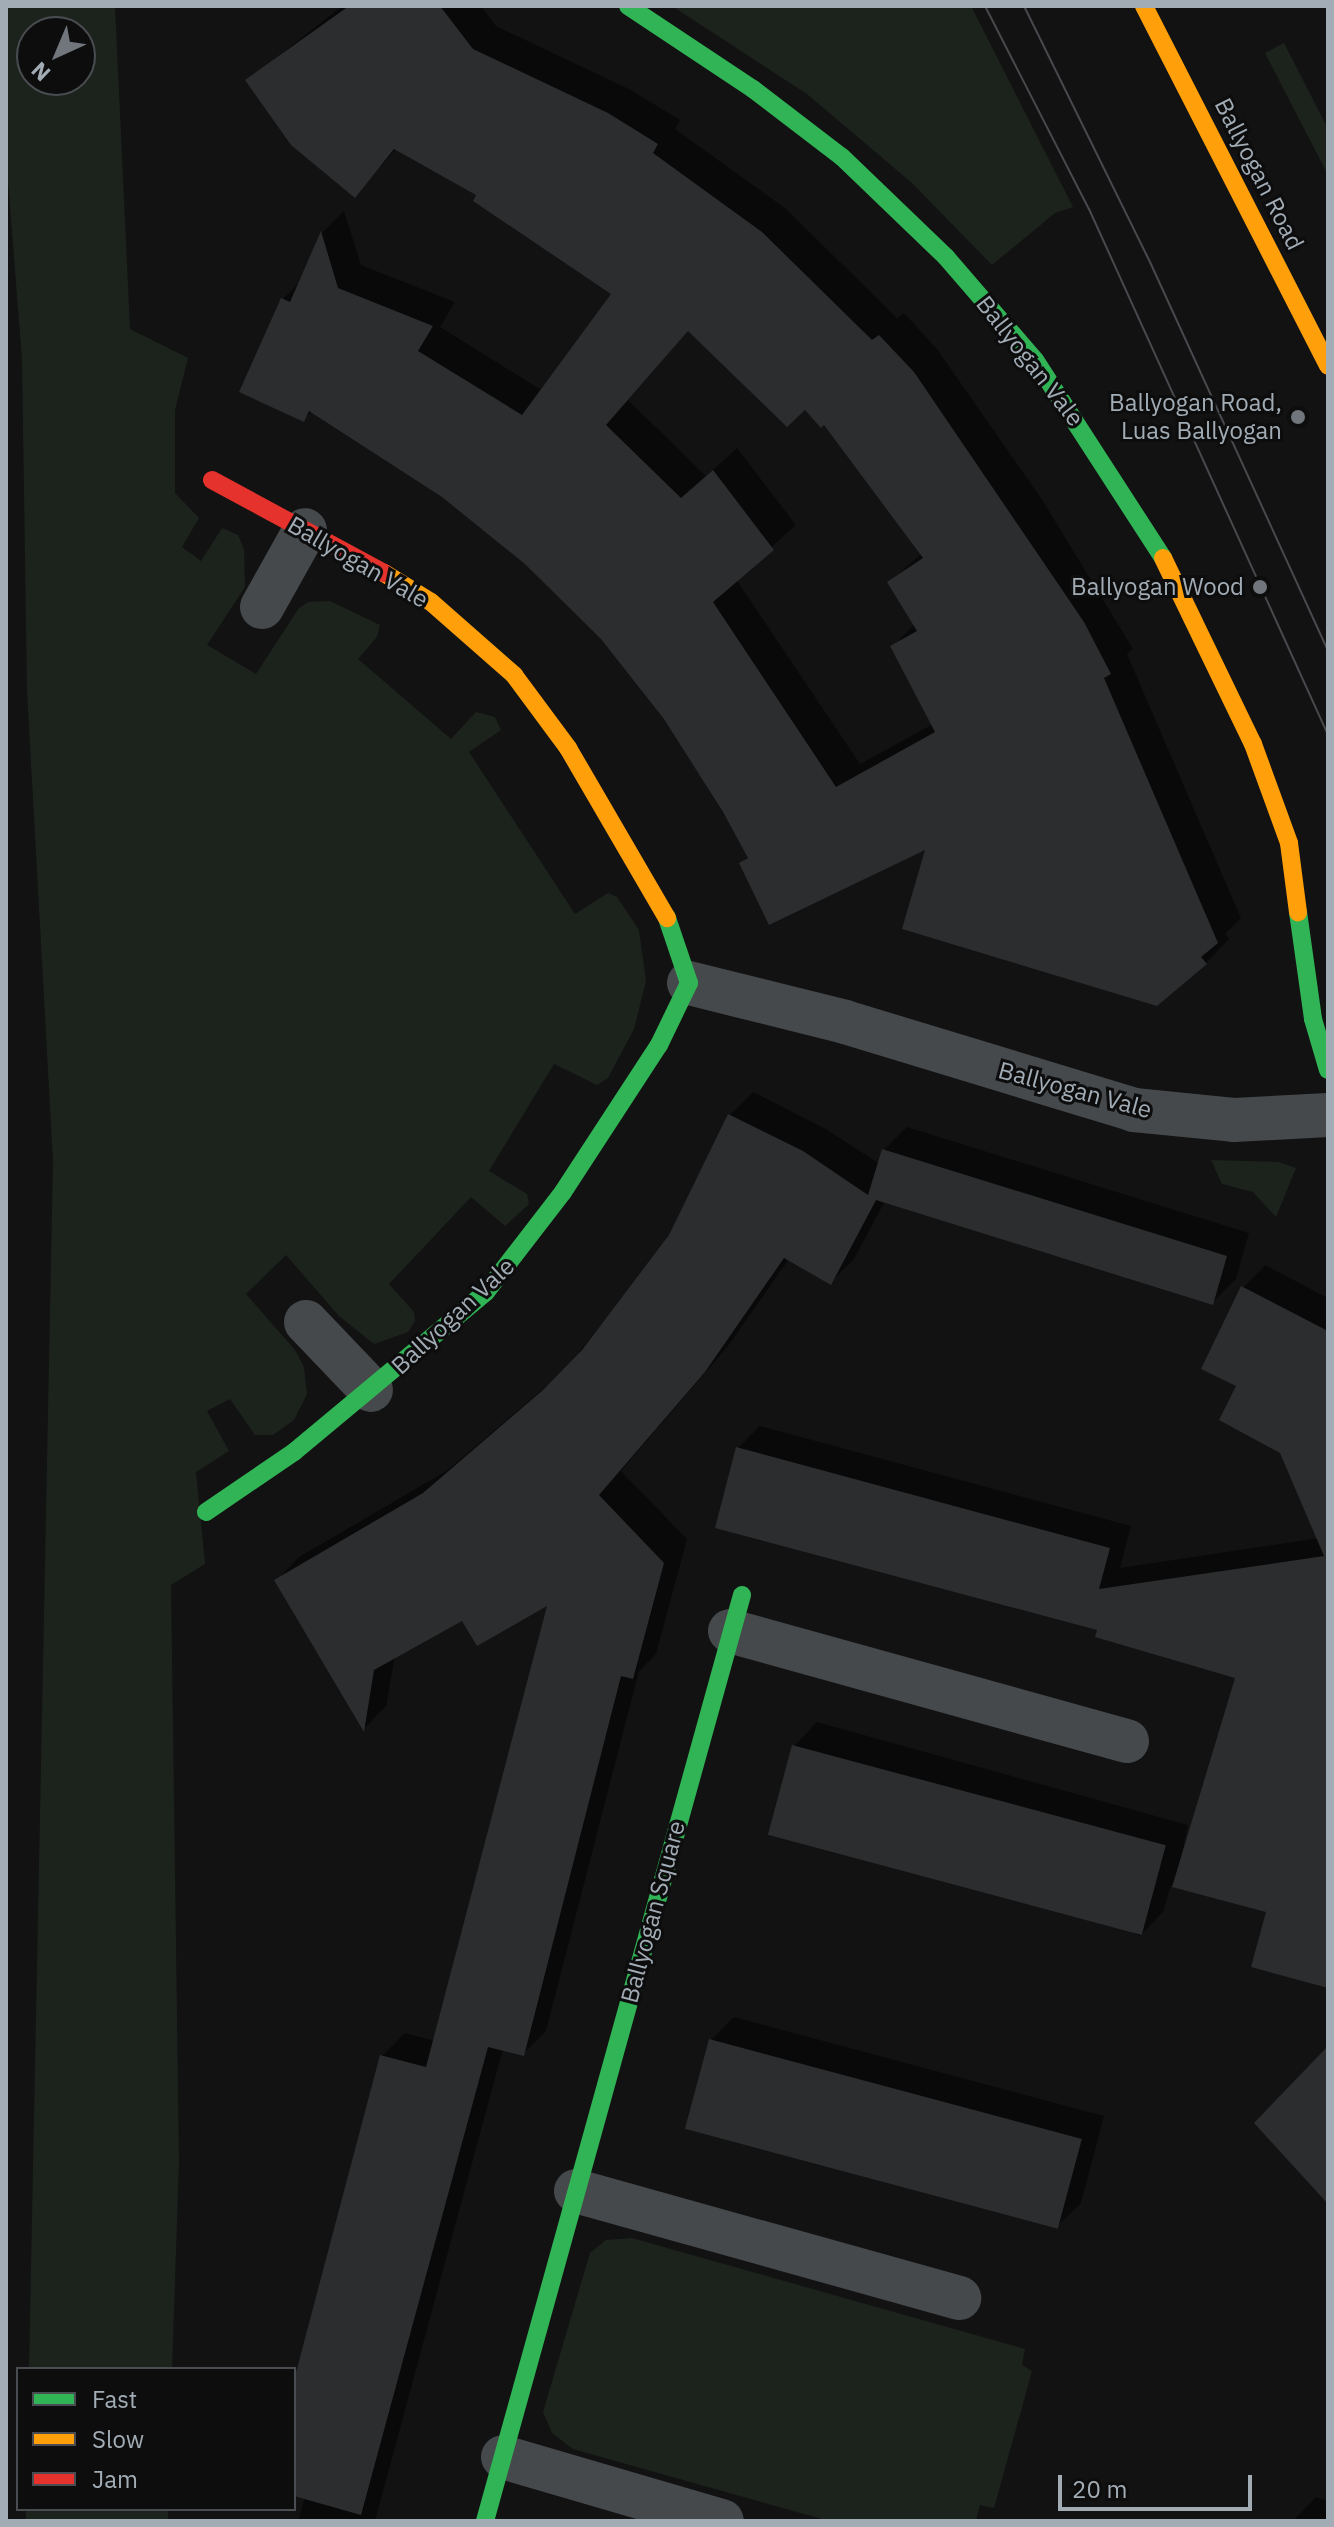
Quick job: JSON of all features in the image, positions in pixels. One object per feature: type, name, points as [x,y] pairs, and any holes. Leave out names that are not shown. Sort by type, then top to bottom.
[{"type":"street","name":"Ballyogan Vale","points":[[628,6],[753,89],[851,165],[946,257],[1035,360],[1078,420],[1166,563],[1253,744],[1289,843],[1313,1019],[1328,1070]]},
{"type":"street","name":"Ballyogan Road","points":[[1144,6],[1328,366]]},
{"type":"street","name":"Ballyogan Vale","points":[[206,1512],[265,1475],[486,1292],[525,1246],[659,1045],[689,983],[673,928],[568,748],[514,675],[431,602],[212,480]]},
{"type":"street","points":[[262,607],[305,530]]},
{"type":"street","name":"Ballyogan Vale","points":[[689,983],[845,1022],[1134,1110],[1234,1120],[1328,1115]]},
{"type":"street","points":[[306,1322],[371,1390]]},
{"type":"street","name":"Ballyogan Square","points":[[485,2521],[736,1613],[1127,1741]]},
{"type":"street","points":[[576,2191],[959,2298]]},
{"type":"street","points":[[503,2457],[722,2521]]},
{"type":"shaded area","points":[[6,6],[115,6],[130,329],[188,358],[175,410],[175,493],[199,518],[182,547],[201,561],[222,528],[238,535],[244,549],[245,587],[207,645],[256,674],[299,608],[308,602],[330,601],[380,625],[377,637],[358,659],[451,739],[476,712],[495,717],[501,730],[469,752],[575,914],[608,893],[617,897],[639,930],[646,981],[634,1029],[608,1078],[597,1085],[554,1064],[489,1171],[527,1194],[529,1204],[505,1226],[471,1197],[389,1284],[414,1312],[415,1321],[408,1332],[374,1344],[339,1316],[286,1255],[246,1294],[295,1350],[304,1367],[307,1394],[294,1420],[273,1435],[255,1435],[230,1399],[207,1411],[229,1451],[196,1472],[205,1564],[171,1585],[179,2161],[172,2367],[29,2367],[53,1161],[27,690],[22,359],[6,156]]},
{"type":"shaded area","points":[[672,6],[971,6],[1073,207],[1055,213],[992,265],[912,183],[807,94]]},
{"type":"shaded area","points":[[1284,43],[1328,129],[1328,175],[1265,53]]},
{"type":"shaded area","points":[[1211,1160],[1279,1162],[1296,1168],[1276,1217],[1253,1192],[1222,1184]]},
{"type":"shaded area","points":[[632,2238],[1025,2349],[1022,2365],[1032,2371],[994,2508],[980,2505],[976,2521],[829,2521],[573,2449],[552,2433],[543,2412],[590,2253],[606,2240]]},
{"type":"shaded area","points":[[26,2511],[168,2511],[168,2521],[26,2521]]},
{"type":"building","points":[[349,6],[440,6],[473,49],[608,113],[658,144],[653,153],[762,232],[872,340],[879,335],[914,372],[1084,622],[1111,674],[1104,678],[1218,943],[1201,957],[1207,964],[1157,1006],[902,929],[925,850],[769,925],[739,863],[748,858],[723,812],[664,719],[601,639],[525,564],[442,497],[309,411],[304,422],[239,392],[281,298],[290,302],[321,231],[338,288],[433,326],[418,351],[522,415],[611,294],[473,201],[476,195],[394,149],[355,198],[291,145],[245,80]],"holes":[[[688,331],[787,427],[805,410],[821,428],[824,425],[923,558],[887,582],[917,631],[890,646],[935,732],[836,787],[713,602],[774,550],[713,470],[681,498],[606,425]]]},
{"type":"building","points":[[728,1114],[803,1151],[868,1195],[882,1149],[1227,1256],[1213,1305],[876,1200],[831,1285],[784,1258],[705,1372],[599,1495],[664,1563],[633,1679],[621,1676],[524,2056],[488,2047],[361,2515],[296,2497],[296,2372],[380,2055],[426,2067],[547,1606],[477,1646],[462,1621],[374,1670],[364,1732],[274,1580],[423,1493],[544,1389],[582,1350],[669,1235]]},
{"type":"building","points":[[1241,1286],[1328,1331],[1328,1988],[1251,1967],[1266,1912],[1172,1887],[1235,1678],[1095,1637],[1097,1630],[715,1528],[736,1447],[1110,1548],[1099,1589],[1324,1556],[1280,1453],[1219,1420],[1236,1386],[1201,1369]]},
{"type":"building","points":[[792,1745],[1166,1845],[1142,1935],[768,1835]]},
{"type":"building","points":[[709,2039],[1082,2139],[1058,2229],[685,2129]]},
{"type":"building","points":[[1328,2046],[1328,2204],[1254,2123]]},
{"type":"tram line","points":[[985,6],[1089,209],[1328,735]]},
{"type":"tram line","points":[[1024,6],[1150,262],[1328,650]]},
{"type":"traffic: fast","points":[[628,6],[753,89],[842,157],[946,257],[1035,360],[1163,558]]},
{"type":"traffic: fast","points":[[1298,912],[1313,1019],[1328,1070]]},
{"type":"traffic: fast","points":[[206,1512],[294,1452],[486,1292],[563,1192],[659,1045],[689,983],[667,918]]},
{"type":"traffic: fast","points":[[485,2521],[742,1595]]},
{"type":"traffic: slow","points":[[1144,6],[1328,366]]},
{"type":"traffic: slow","points":[[1163,558],[1253,744],[1289,843],[1298,912]]},
{"type":"traffic: slow","points":[[384,573],[431,602],[514,675],[568,748],[667,918]]},
{"type":"traffic: jam","points":[[212,480],[384,573]]},
{"type":"place","name":"Ballyogan Road, Luas Ballyogan","points":[[1298,417]]},
{"type":"place","name":"Ballyogan Wood","points":[[1260,587]]}]
